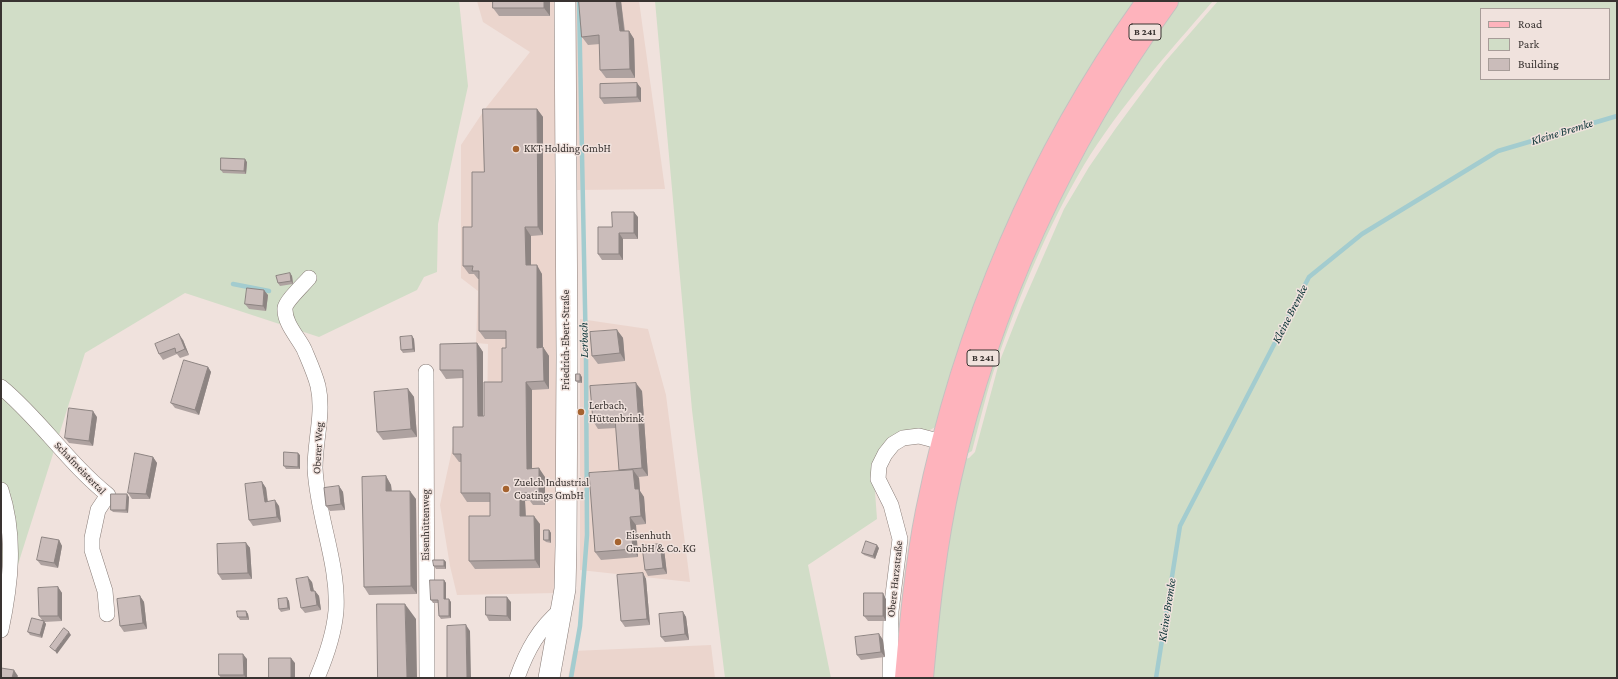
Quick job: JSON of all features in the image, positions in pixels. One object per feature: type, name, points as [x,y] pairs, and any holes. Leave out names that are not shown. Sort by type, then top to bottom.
[{"type":"main road","name":"B 241","points":[[906,678],[915,584],[927,513],[942,442],[969,351],[987,300],[1032,194],[1068,126],[1087,92],[1148,1]]},
{"type":"main road","name":"B 241","points":[[922,678],[932,585],[950,480],[970,399],[1002,305],[1027,244],[1064,166],[1101,100],[1145,31],[1167,1]]},
{"type":"street","name":"Friedrich-Ebert-Straße","points":[[550,678],[565,589],[566,546],[567,349],[565,1]]},
{"type":"street","name":"Oberer Weg","points":[[309,278],[286,305],[285,312],[309,362],[318,387],[319,396],[320,418],[316,472],[334,581],[336,608],[329,644],[317,678]]},
{"type":"street","name":"Eisenhüttenweg","points":[[426,372],[427,678]]},
{"type":"street","name":"Schafmeistertal","points":[[1,387],[31,416],[92,482],[108,495],[98,510],[92,550],[105,590],[107,614]]},
{"type":"street","name":"Obere Harzstraße","points":[[890,678],[891,611],[900,539],[891,505],[878,479],[879,466],[885,454],[894,444],[903,438],[919,436],[942,442]]},
{"type":"street","points":[[1,490],[9,518],[11,546],[10,577],[1,630]]},
{"type":"street","points":[[517,678],[524,658],[538,633],[562,609]]},
{"type":"shaded area","points":[[477,1],[556,1],[554,49],[559,423],[557,593],[457,595],[450,566],[440,505],[457,427],[487,422],[488,344],[476,343],[478,291],[461,278],[461,145],[485,109],[530,52],[483,22]]},
{"type":"shaded area","points":[[574,1],[639,1],[665,189],[577,190]]},
{"type":"shaded area","points":[[580,319],[648,329],[666,395],[690,582],[580,570]]},
{"type":"shaded area","points":[[711,645],[715,678],[568,678],[573,651]]},
{"type":"green space","points":[[1,1],[459,1],[468,86],[438,224],[437,272],[424,277],[417,290],[319,337],[185,293],[85,353],[1,618]]},
{"type":"green space","points":[[655,1],[1138,1],[938,424],[929,430],[910,431],[874,478],[877,519],[808,565],[831,678],[725,678],[692,410]]},
{"type":"green space","points":[[1177,1],[1213,1],[1162,60],[1113,122],[1084,165],[1071,188],[1047,236],[1015,311],[993,372],[972,451],[963,456],[1009,308],[1088,138]]},
{"type":"green space","points":[[1218,1],[1617,1],[1617,678],[932,678],[939,584],[965,459],[969,458],[975,452],[999,363],[1022,305],[1064,209],[1089,167],[1164,63]]},
{"type":"building","points":[[493,1],[544,1],[544,8],[493,8]]},
{"type":"building","points":[[579,1],[616,1],[620,31],[629,31],[630,69],[600,70],[599,35],[582,37]]},
{"type":"building","points":[[637,83],[637,97],[600,98],[600,84]]},
{"type":"building","points":[[483,109],[537,109],[538,227],[525,227],[526,265],[537,265],[537,348],[543,347],[544,381],[526,382],[527,469],[539,468],[539,497],[527,497],[527,493],[520,493],[520,516],[534,516],[535,560],[469,561],[469,516],[490,516],[490,493],[461,493],[461,454],[453,454],[453,427],[463,427],[463,370],[440,370],[440,344],[477,343],[478,416],[484,416],[484,382],[502,382],[502,348],[506,348],[506,331],[479,331],[479,271],[472,271],[473,266],[463,266],[463,227],[472,227],[472,172],[484,172]]},
{"type":"building","points":[[221,158],[245,159],[244,171],[221,170]]},
{"type":"building","points":[[612,212],[634,212],[634,233],[619,233],[619,254],[598,254],[598,227],[612,227]]},
{"type":"building","points":[[290,273],[291,281],[278,283],[276,276]]},
{"type":"building","points":[[247,288],[264,290],[263,306],[245,304]]},
{"type":"building","points":[[617,330],[620,353],[592,356],[590,332]]},
{"type":"building","points":[[179,334],[185,349],[176,353],[175,348],[159,354],[155,344]]},
{"type":"building","points":[[412,336],[413,349],[401,350],[400,337]]},
{"type":"building","points":[[184,360],[208,367],[195,410],[171,403]]},
{"type":"building","points":[[576,374],[580,374],[580,381],[576,381]]},
{"type":"building","points":[[636,383],[642,468],[619,470],[615,419],[593,421],[590,386]]},
{"type":"building","points":[[408,389],[411,429],[377,432],[374,392]]},
{"type":"building","points":[[69,408],[93,411],[89,441],[65,438]]},
{"type":"building","points":[[284,452],[298,453],[298,467],[284,466]]},
{"type":"building","points":[[135,453],[153,457],[146,494],[128,493]]},
{"type":"building","points":[[633,470],[635,489],[639,489],[641,516],[630,517],[633,549],[595,552],[589,473]]},
{"type":"building","points":[[386,476],[386,491],[410,491],[411,586],[364,587],[362,477]]},
{"type":"building","points":[[262,482],[265,502],[275,500],[277,517],[249,520],[245,484]]},
{"type":"building","points":[[339,486],[341,504],[326,506],[324,488]]},
{"type":"building","points":[[111,494],[127,494],[126,510],[111,510]]},
{"type":"building","points":[[544,530],[549,530],[549,540],[544,540]]},
{"type":"building","points":[[42,537],[59,540],[54,563],[37,560]]},
{"type":"building","points":[[866,541],[877,545],[873,556],[862,553]]},
{"type":"building","points":[[246,543],[248,573],[218,574],[217,544]]},
{"type":"building","points":[[660,544],[663,568],[645,570],[642,546]]},
{"type":"building","points":[[433,560],[444,560],[444,566],[434,566]]},
{"type":"building","points":[[643,573],[647,619],[621,621],[617,575]]},
{"type":"building","points":[[308,577],[311,591],[315,591],[317,605],[301,608],[296,579]]},
{"type":"building","points":[[430,580],[444,580],[444,599],[449,599],[449,616],[439,616],[438,600],[431,600]]},
{"type":"building","points":[[58,587],[58,616],[39,616],[38,588]]},
{"type":"building","points":[[864,593],[883,593],[883,616],[864,616]]},
{"type":"building","points":[[140,596],[143,623],[120,626],[117,599]]},
{"type":"building","points":[[486,597],[507,597],[507,616],[486,615]]},
{"type":"building","points":[[287,598],[288,608],[279,609],[278,599]]},
{"type":"building","points":[[377,604],[405,604],[407,678],[378,678]]},
{"type":"building","points":[[237,611],[246,611],[247,617],[238,617]]},
{"type":"building","points":[[683,612],[685,634],[661,637],[659,614]]},
{"type":"building","points":[[32,618],[44,621],[40,635],[28,632]]},
{"type":"building","points":[[466,625],[467,678],[447,678],[447,626]]},
{"type":"building","points":[[64,628],[69,632],[55,651],[50,647]]},
{"type":"building","points":[[879,634],[881,652],[857,655],[855,637]]},
{"type":"building","points":[[219,654],[243,654],[244,675],[219,675]]},
{"type":"building","points":[[269,658],[291,658],[291,678],[269,678]]},
{"type":"building","points":[[1,668],[14,670],[12,678],[1,678]]},
{"type":"waterway","name":"Lerbach","points":[[571,678],[580,626],[587,535],[586,357],[579,1]]},
{"type":"waterway","name":"Kleine Bremke","points":[[1156,678],[1180,526],[1309,277],[1362,234],[1498,151],[1617,116]]},
{"type":"waterway","points":[[233,284],[269,291]]},
{"type":"place","name":"KKT Holding GmbH","points":[[516,149]]},
{"type":"place","name":"Lerbach, Hüttenbrink","points":[[581,412]]},
{"type":"place","name":"Zuelch Industrial Coatings GmbH","points":[[506,489]]},
{"type":"place","name":"Eisenhuth GmbH & Co. KG","points":[[618,542]]}]
